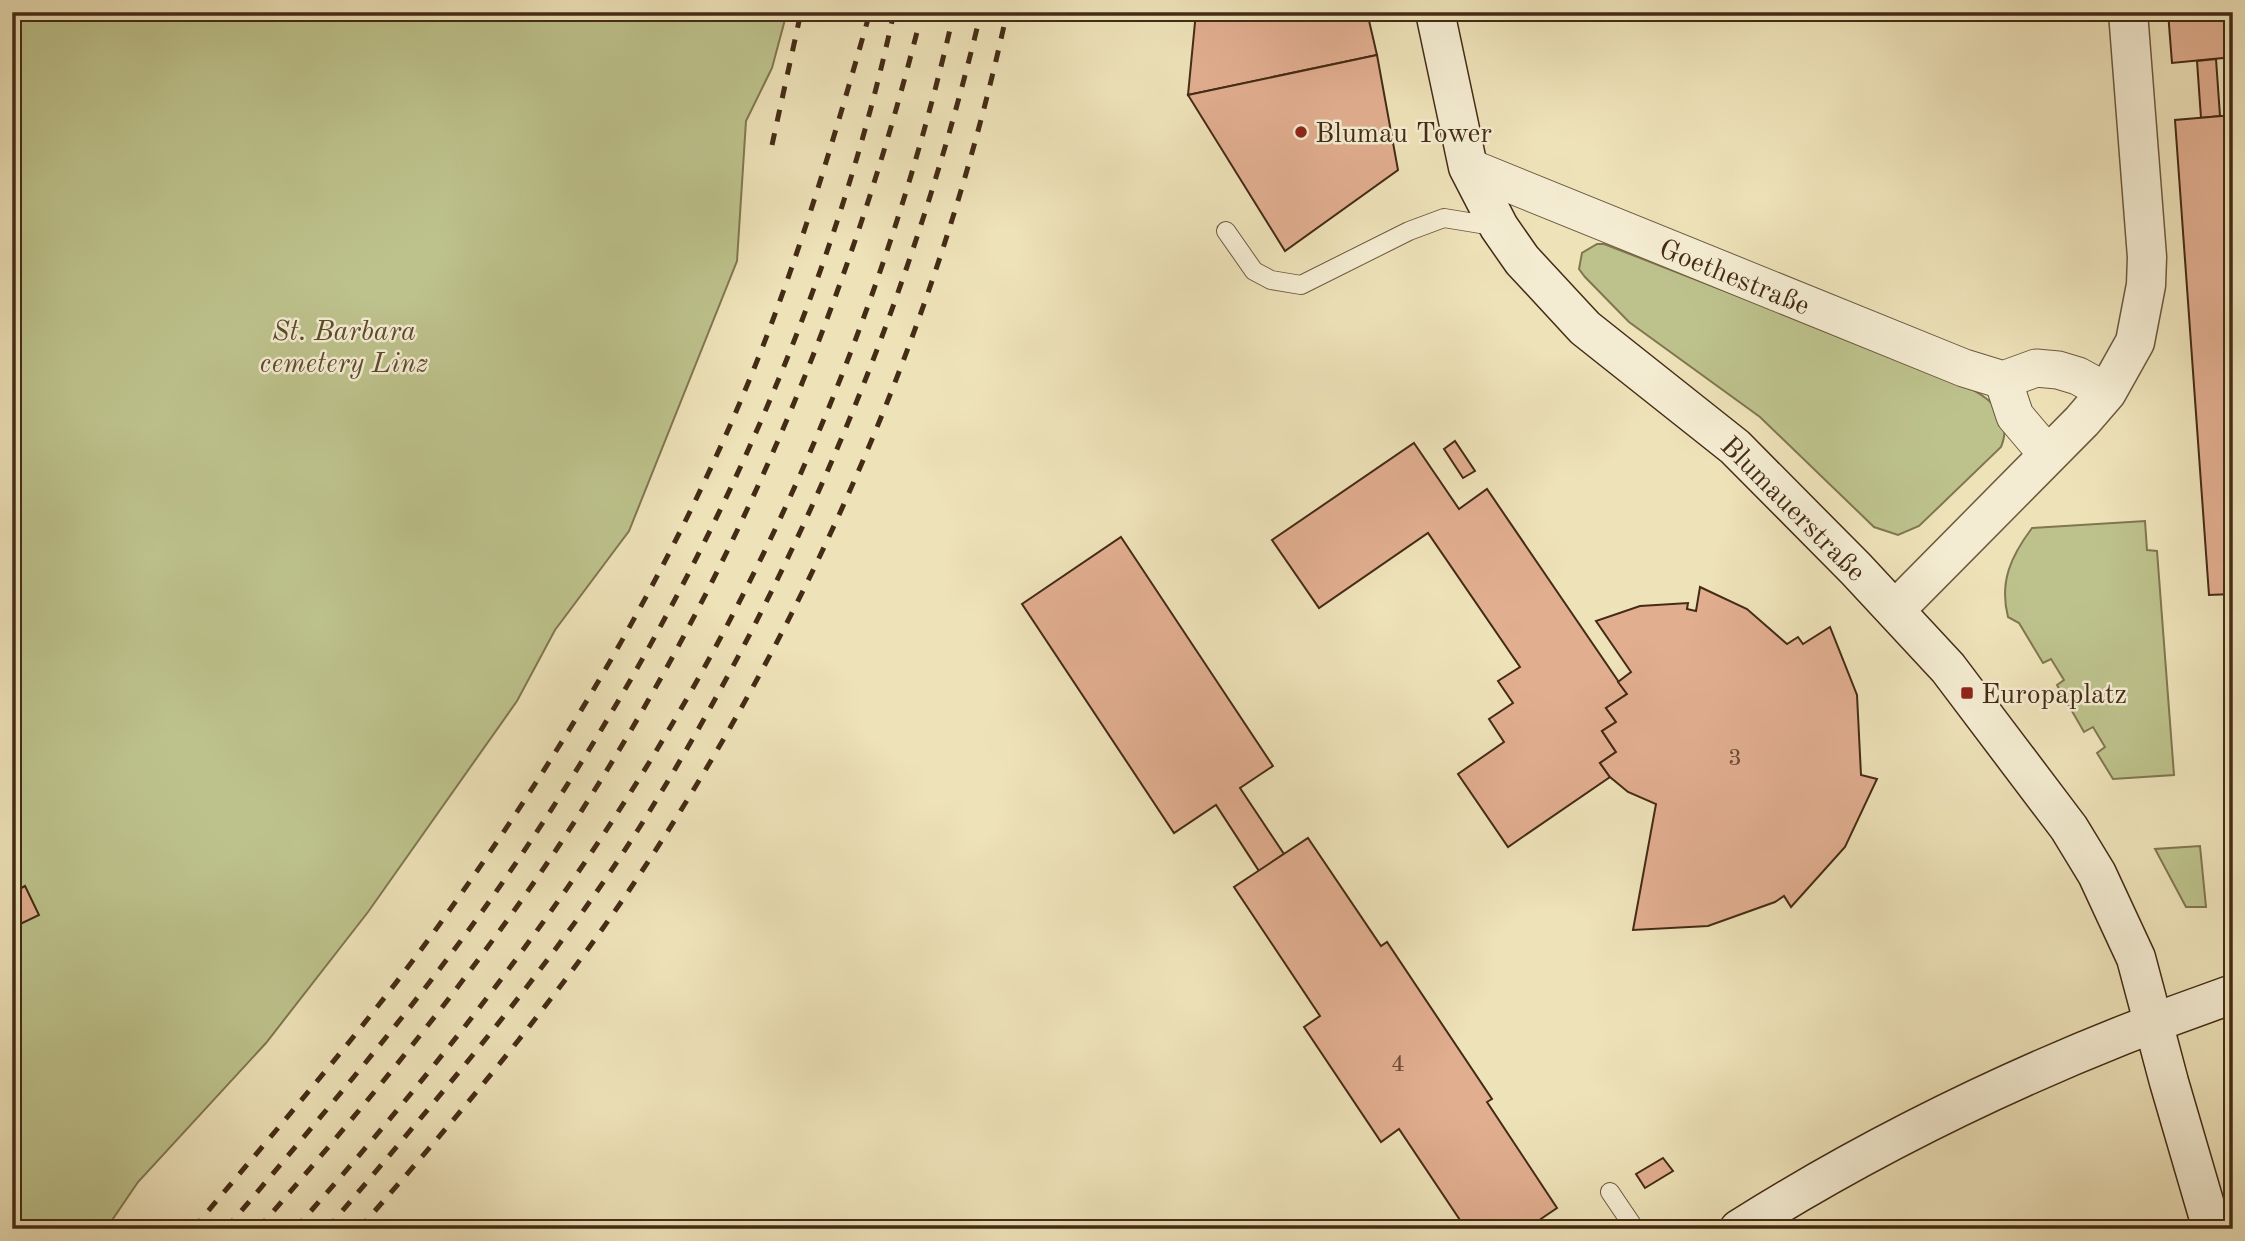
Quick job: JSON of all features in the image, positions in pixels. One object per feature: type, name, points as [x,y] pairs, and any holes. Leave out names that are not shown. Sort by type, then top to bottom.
[{"type":"main road","name":"Blumauerstraße","points":[[1435,12],[1468,167],[1499,228],[1551,295],[1585,328],[1735,447],[1948,668],[2070,828],[2097,874],[2136,958],[2153,1021]]},
{"type":"main road","points":[[1895,610],[2107,392],[2135,342],[2146,285],[2147,257],[2128,12]]},
{"type":"main road","points":[[1739,1229],[1836,1170],[2069,1055],[2153,1021],[2233,994]]},
{"type":"main road","points":[[2153,1021],[2213,1229]]},
{"type":"street","name":"Goethestraße","points":[[1468,167],[1964,368],[2078,376],[2107,392]]},
{"type":"street","points":[[2020,374],[2015,416],[2048,455]]},
{"type":"lane","points":[[1226,231],[1254,271],[1272,280],[1301,285],[1409,231],[1444,218],[1499,228]]},
{"type":"lane","points":[[1610,1192],[1635,1229]]},
{"type":"green space","name":"St. Barbara cemetery Linz","points":[[12,12],[787,12],[772,68],[746,121],[737,261],[629,531],[555,630],[517,701],[368,912],[266,1043],[138,1182],[106,1229],[12,1229]]},
{"type":"green space","points":[[1597,244],[1604,244],[1941,375],[1977,392],[1997,409],[2003,420],[2001,447],[1919,526],[1898,535],[1874,527],[1760,417],[1629,322],[1579,269],[1582,253]]},
{"type":"green space","points":[[2145,521],[2147,550],[2157,551],[2174,775],[2113,779],[2097,753],[2105,747],[2093,727],[2084,732],[2057,685],[2064,680],[2051,659],[2043,663],[2019,623],[2008,617],[2006,581],[2013,559],[2032,528]]},
{"type":"green space","points":[[2200,846],[2206,907],[2186,907],[2155,849]]},
{"type":"building","points":[[1196,12],[1367,12],[1377,55],[1188,95]]},
{"type":"building","points":[[2168,12],[2232,12],[2233,57],[2172,63]]},
{"type":"building","name":"Blumau Tower","points":[[1377,55],[1398,170],[1285,251],[1188,95]]},
{"type":"building","points":[[2216,59],[2220,116],[2201,118],[2197,61]]},
{"type":"building","points":[[2233,115],[2233,594],[2209,595],[2175,120]]},
{"type":"building","points":[[1455,441],[1475,471],[1463,478],[1444,449]]},
{"type":"building","points":[[1414,443],[1459,509],[1487,489],[1627,694],[1606,708],[1616,722],[1602,731],[1616,752],[1600,763],[1610,777],[1508,847],[1458,774],[1504,742],[1489,719],[1513,703],[1498,681],[1520,667],[1428,533],[1319,608],[1272,540]]},
{"type":"building","points":[[1121,537],[1273,766],[1240,788],[1284,854],[1259,871],[1216,805],[1174,833],[1022,604]]},
{"type":"building","points":[[1700,587],[1747,609],[1787,644],[1798,637],[1803,644],[1830,627],[1857,695],[1861,775],[1877,779],[1845,847],[1791,907],[1784,896],[1775,902],[1708,926],[1633,930],[1656,804],[1628,792],[1610,777],[1600,763],[1616,752],[1602,731],[1616,722],[1606,708],[1627,694],[1618,682],[1631,672],[1596,621],[1640,606],[1688,603],[1687,609],[1696,611]]},
{"type":"building","points":[[2233,832],[2233,905],[2227,833]]},
{"type":"building","points":[[1308,838],[1381,946],[1387,942],[1492,1099],[1487,1102],[1557,1208],[1526,1229],[1466,1229],[1399,1129],[1381,1142],[1304,1027],[1320,1016],[1234,887]]},
{"type":"building","points":[[25,886],[39,915],[12,928],[12,893]]},
{"type":"building","points":[[1663,1158],[1673,1171],[1645,1188],[1636,1174]]},
{"type":"railway","points":[[772,145],[801,12]]},
{"type":"railway","points":[[193,1229],[286,1119],[434,932],[561,743],[638,612],[707,477],[758,359],[810,212],[870,12]]},
{"type":"railway","points":[[226,1229],[371,1056],[441,967],[507,876],[572,777],[633,675],[690,570],[742,462],[789,352],[831,241],[866,127],[894,12]]},
{"type":"railway","points":[[258,1229],[376,1090],[524,897],[619,750],[676,650],[728,549],[776,445],[819,340],[858,232],[892,123],[922,12]]},
{"type":"railway","points":[[295,1229],[424,1078],[544,921],[618,812],[675,719],[728,624],[821,427],[861,325],[897,222],[928,117],[954,12]]},
{"type":"railway","points":[[327,1229],[491,1032],[569,931],[641,825],[698,730],[751,633],[844,432],[884,330],[921,225],[981,12]]},
{"type":"railway","points":[[359,1229],[500,1064],[599,934],[694,789],[754,685],[809,578],[860,468],[905,356],[945,243],[979,128],[1007,12]]},
{"type":"place","name":"Blumau Tower","points":[[1301,132]]},
{"type":"place","name":"Europaplatz","points":[[1967,693]]}]
